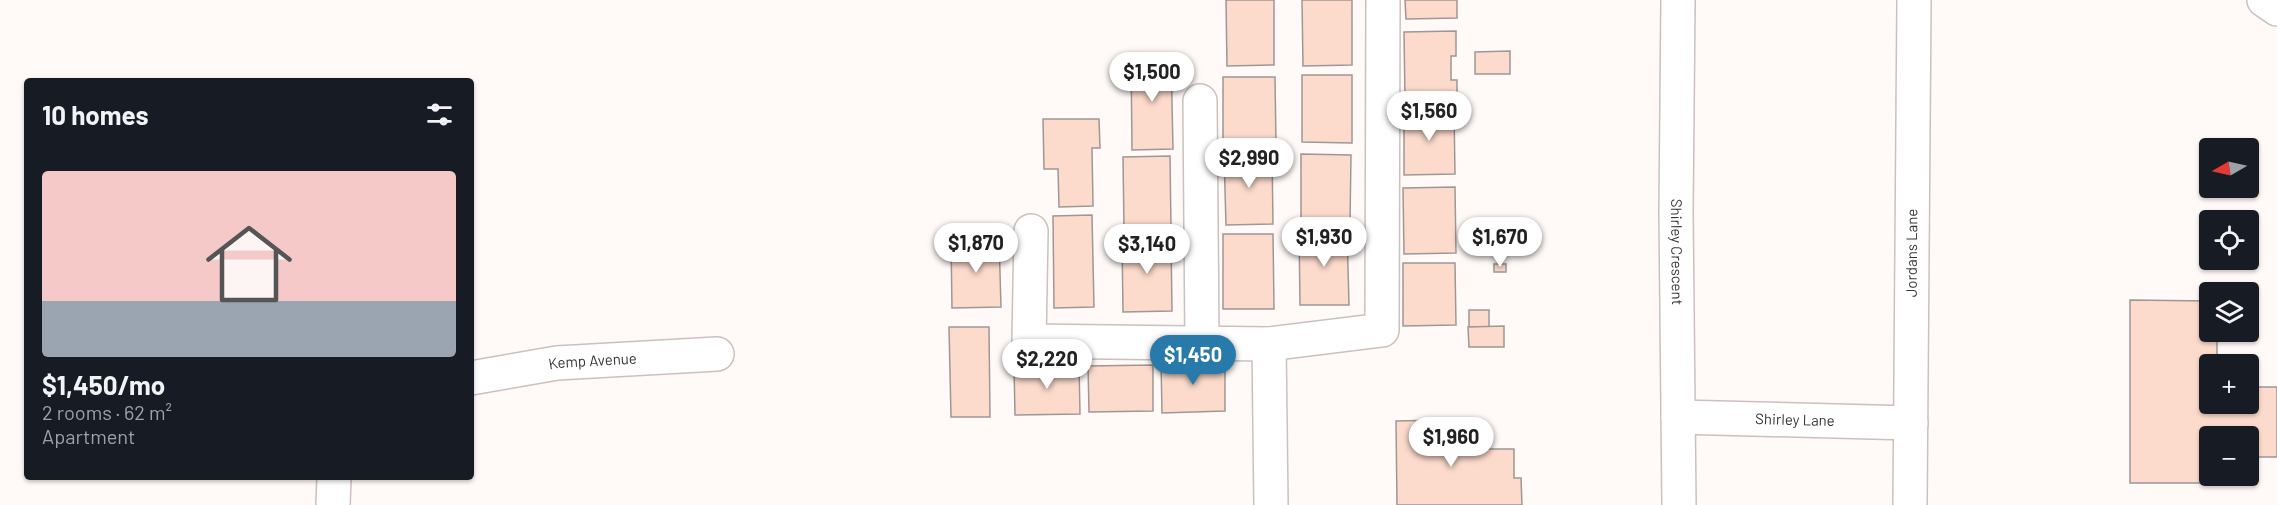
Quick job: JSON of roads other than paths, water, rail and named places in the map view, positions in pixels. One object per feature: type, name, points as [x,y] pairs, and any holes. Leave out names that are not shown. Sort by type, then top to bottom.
[{"type":"street","points":[[1031,231],[1029,341],[1269,344],[1382,330],[1383,0]]},
{"type":"street","name":"Shirley Crescent","points":[[1678,0],[1676,212],[1679,505]]},
{"type":"street","name":"Jordans Lane","points":[[1910,505],[1914,0]]},
{"type":"street","points":[[2264,0],[2277,9]]},
{"type":"street","points":[[1200,100],[1202,343]]},
{"type":"street","points":[[1269,344],[1271,505]]},
{"type":"street","name":"Kemp Avenue","points":[[474,377],[557,363],[717,354]]},
{"type":"street","name":"Shirley Lane","points":[[1678,417],[1911,423]]},
{"type":"street","points":[[333,480],[333,505]]}]
